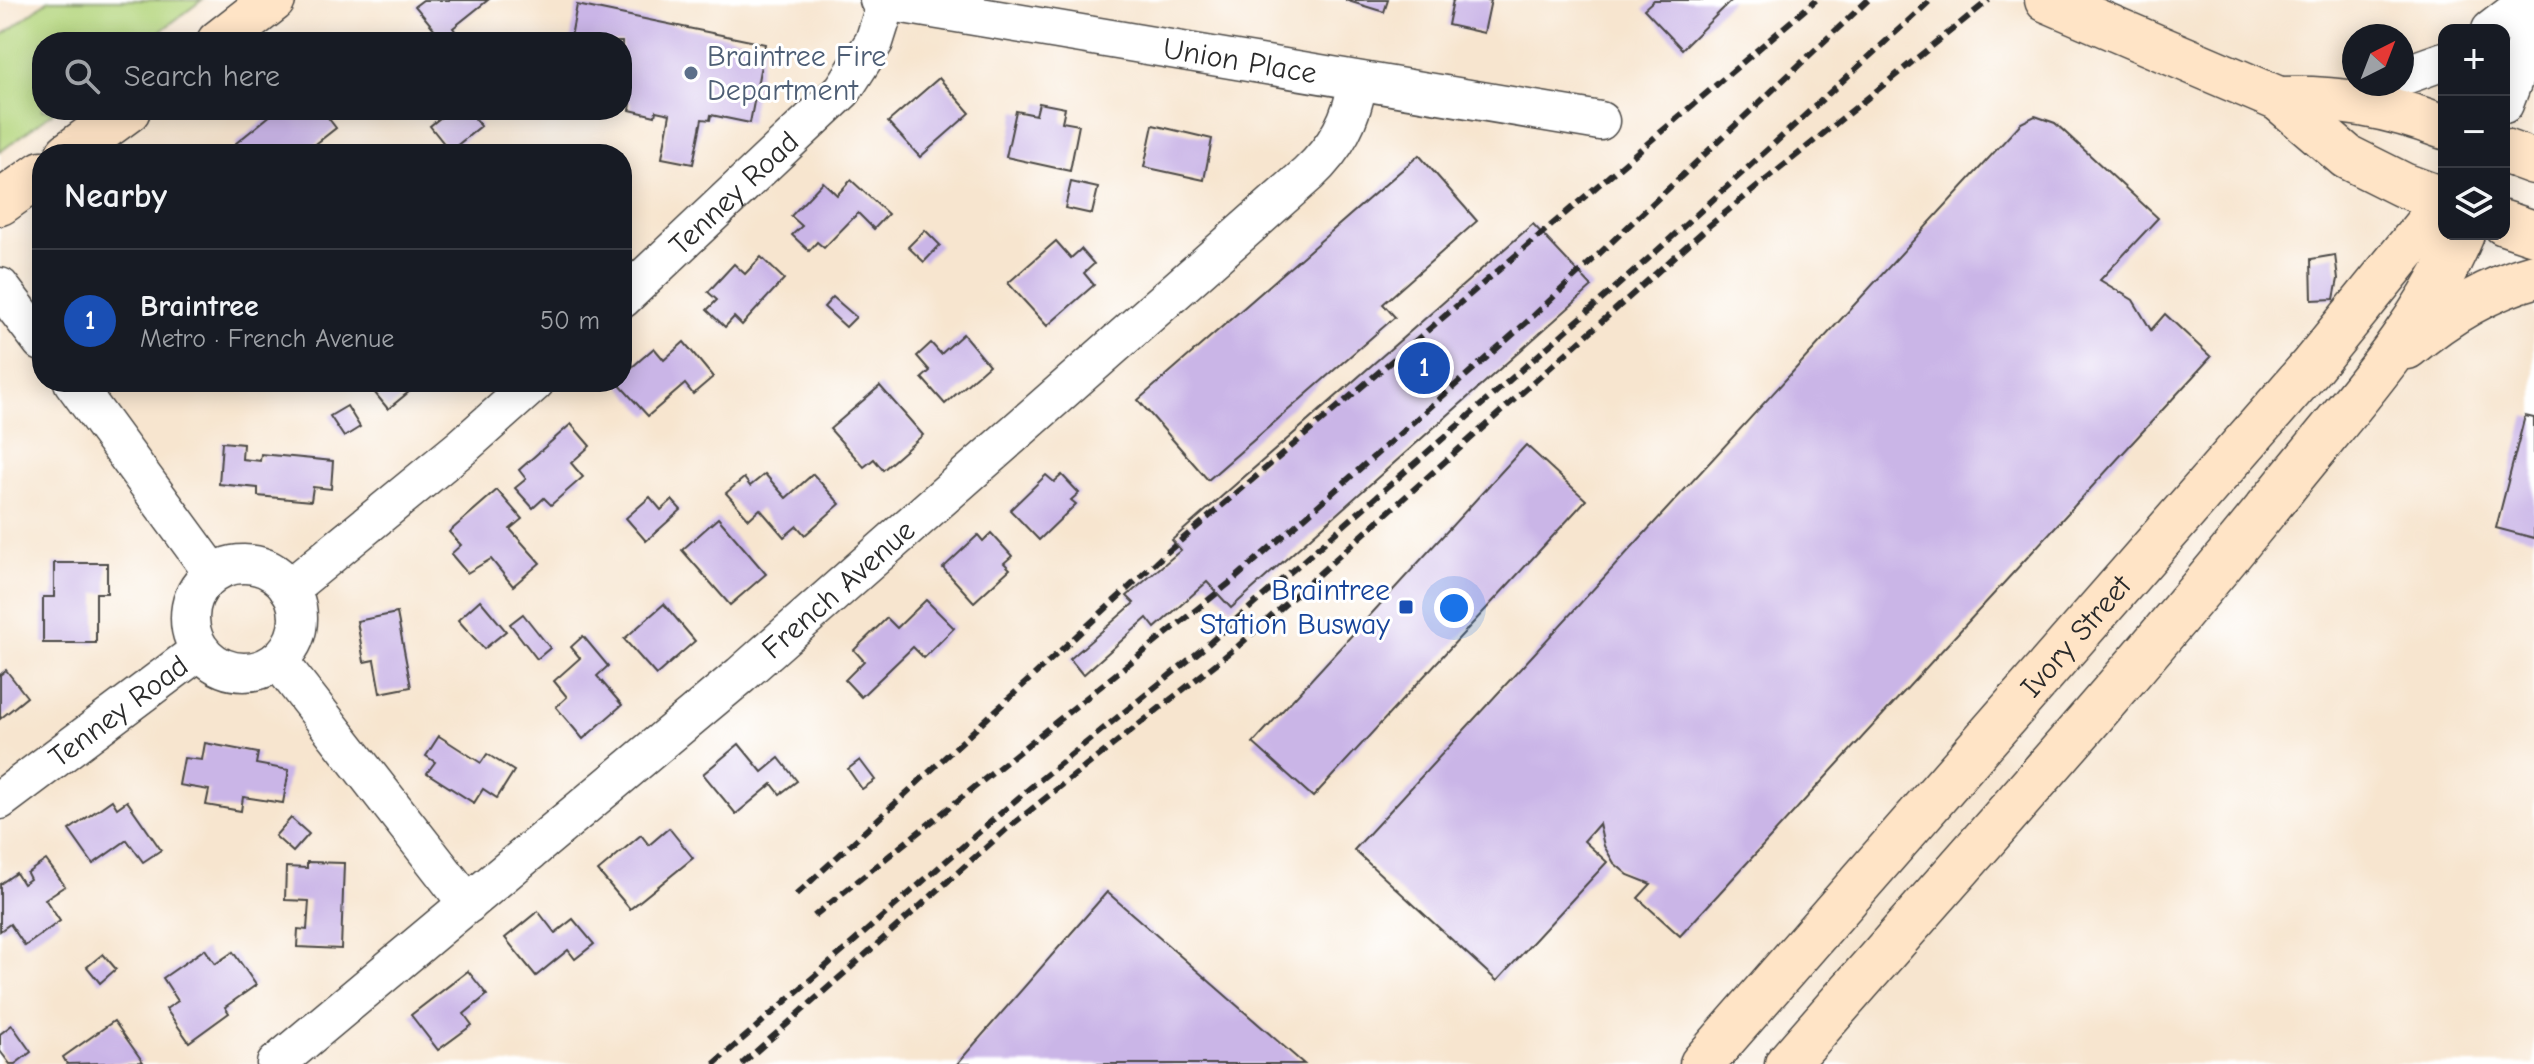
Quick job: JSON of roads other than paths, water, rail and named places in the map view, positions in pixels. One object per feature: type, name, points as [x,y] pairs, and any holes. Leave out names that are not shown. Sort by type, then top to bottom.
[{"type":"street","points":[[232,32],[273,0]]},
{"type":"street","points":[[2047,0],[2297,98],[2386,107],[2438,125]]},
{"type":"street","points":[[2499,24],[2530,0]]},
{"type":"street","name":"Union Place","points":[[883,1],[1600,121]]},
{"type":"street","name":"Tenney Road","points":[[632,290],[843,90],[874,42],[883,1]]},
{"type":"street","points":[[2507,96],[2534,25]]},
{"type":"street","points":[[2414,72],[2438,63]]},
{"type":"street","name":"French Avenue","points":[[276,1064],[741,675],[1308,174],[1335,144],[1351,113],[1358,81]]},
{"type":"street","points":[[2297,98],[2342,89]]},
{"type":"street","points":[[2297,98],[2347,157],[2438,200]]},
{"type":"street","points":[[82,144],[114,120]]},
{"type":"street","points":[[2510,153],[2534,162]]},
{"type":"street","points":[[0,203],[32,180]]},
{"type":"street","name":"Ivory Street","points":[[1702,1064],[2350,320],[2438,210]]},
{"type":"street","points":[[2510,225],[2534,233]]},
{"type":"street","name":"Ivory Street","points":[[1787,1064],[2204,587],[2367,383],[2421,309],[2459,240]]},
{"type":"street","points":[[2367,383],[2453,312],[2494,289],[2534,276]]},
{"type":"street","points":[[0,287],[32,329]]},
{"type":"street","points":[[80,392],[213,573],[235,565],[253,565],[272,572],[289,589],[297,610],[297,629],[290,646],[278,660],[468,904]]},
{"type":"street","points":[[289,589],[461,448],[524,392]]},
{"type":"street","points":[[2082,724],[2057,744],[2044,747],[2022,734],[2023,723],[2035,704],[2119,614],[2241,446]]},
{"type":"street","name":"Tenney Road","points":[[213,573],[199,587],[191,603],[191,633],[200,650],[218,666],[236,672],[255,671],[278,660]]},
{"type":"street","name":"Tenney Road","points":[[0,800],[200,650]]},
{"type":"railway","points":[[796,895],[1165,554],[1816,0]]},
{"type":"railway","points":[[814,916],[1232,581],[1527,322],[1868,0]]},
{"type":"railway","points":[[714,1064],[1025,792],[1206,646],[1648,259],[1931,0]]},
{"type":"railway","points":[[742,1064],[1009,827],[1237,647],[1710,225],[1989,0]]},
{"type":"place","name":"Braintree Fire Department","points":[[691,73]]},
{"type":"place","name":"Braintree","points":[[1424,368]]},
{"type":"place","name":"Braintree Station Busway","points":[[1406,607]]}]
